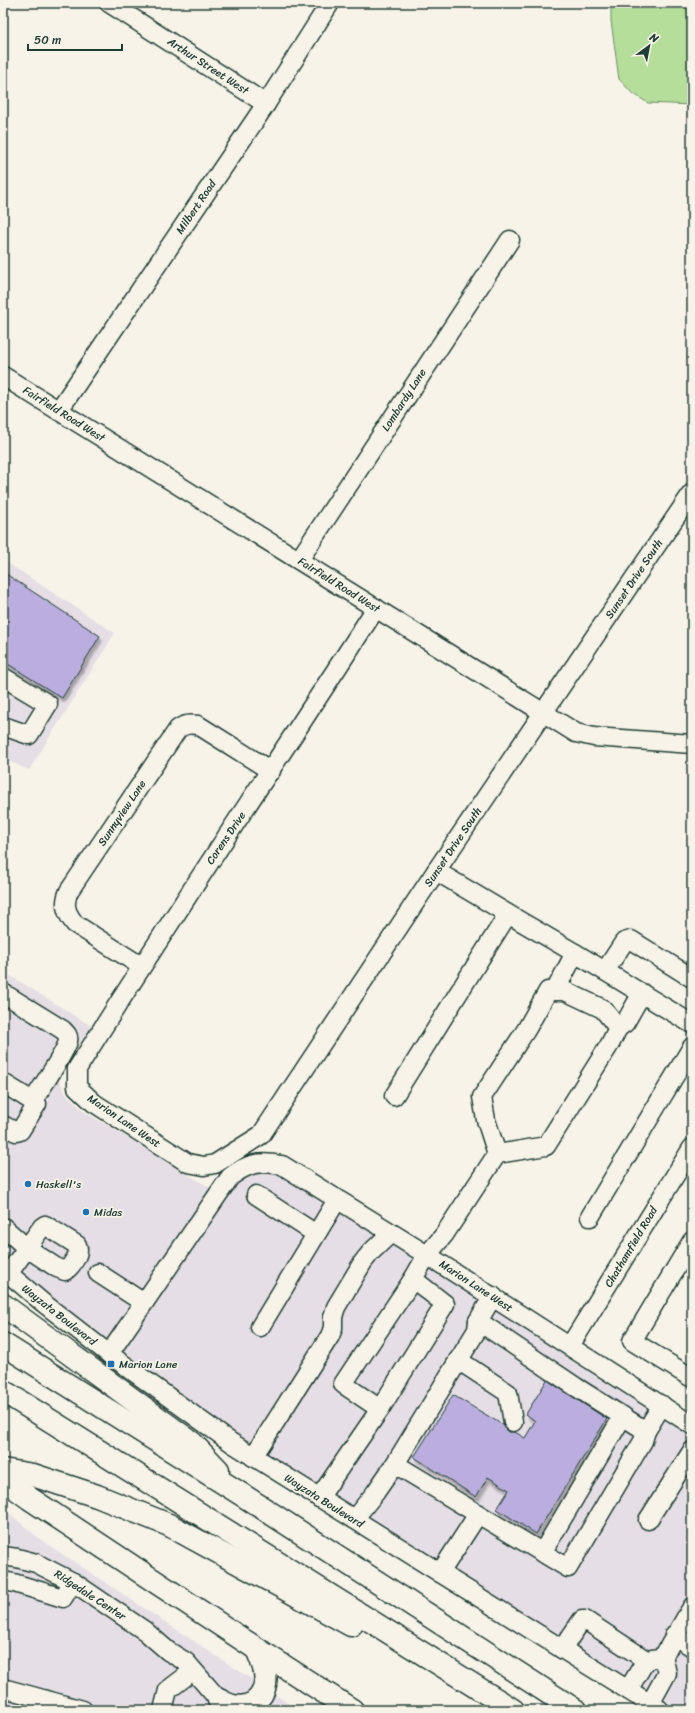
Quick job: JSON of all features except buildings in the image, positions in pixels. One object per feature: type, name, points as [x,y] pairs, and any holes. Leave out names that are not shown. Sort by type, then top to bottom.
[{"type":"highway","points":[[3,1304],[192,1443],[244,1496]]},
{"type":"highway","points":[[3,1344],[244,1496],[575,1710]]},
{"type":"highway","points":[[3,1391],[513,1710]]},
{"type":"highway","points":[[3,1470],[33,1475],[97,1496],[169,1525],[503,1710]]},
{"type":"highway","points":[[3,1479],[29,1498],[257,1649],[352,1710]]},
{"type":"highway","points":[[221,1707],[244,1707],[258,1700],[265,1688],[265,1672],[257,1649]]},
{"type":"street","name":"Arthur Street West","points":[[109,3],[266,104]]},
{"type":"street","name":"Milbert Road","points":[[59,410],[266,104],[330,3]]},
{"type":"street","name":"Lombardy Lane","points":[[299,560],[510,240]]},
{"type":"street","name":"Fairfield Road West","points":[[3,376],[576,733],[594,737],[692,744]]},
{"type":"street","name":"Sunset Drive South","points":[[188,1163],[204,1166],[215,1164],[262,1135],[436,871],[692,493]]},
{"type":"street","name":"Corens Drive","points":[[77,1069],[141,966],[271,771],[376,608]]},
{"type":"street","points":[[3,677],[48,704],[29,735],[3,726]]},
{"type":"street","name":"Sunnyview Lane","points":[[141,966],[75,924],[68,916],[65,907],[66,898],[73,885],[178,729],[184,725],[198,725],[271,771]]},
{"type":"street","points":[[436,871],[575,952],[692,1024]]},
{"type":"street","points":[[394,1096],[508,914]]},
{"type":"street","points":[[605,971],[624,942],[631,940],[692,978]]},
{"type":"street","points":[[555,991],[575,952]]},
{"type":"street","points":[[497,1154],[486,1120],[482,1097],[526,1030],[548,991],[565,991],[603,1009],[618,1028]]},
{"type":"street","points":[[3,993],[64,1030],[67,1034],[68,1044],[33,1101]]},
{"type":"street","points":[[380,1409],[343,1384],[413,1279],[427,1255],[444,1235],[497,1154],[546,1146],[610,1044],[618,1028],[625,1024],[642,994]]},
{"type":"street","points":[[590,1217],[692,1047]]},
{"type":"street","name":"Marion Lane West","points":[[77,1069],[77,1087],[94,1103],[188,1163]]},
{"type":"street","points":[[3,1083],[37,1104],[20,1131],[16,1132],[3,1125]]},
{"type":"street","name":"Chathamfield Road","points":[[570,1346],[692,1148]]},
{"type":"street","name":"Marion Lane West","points":[[144,1303],[230,1177],[241,1169],[254,1164],[267,1162],[282,1165],[493,1296],[692,1425]]},
{"type":"street","points":[[256,1195],[316,1234]]},
{"type":"street","points":[[260,1327],[337,1200]]},
{"type":"street","points":[[3,1227],[27,1248],[6,1271]]},
{"type":"street","points":[[253,1457],[330,1336],[334,1328],[333,1317],[336,1307],[363,1262],[371,1252],[392,1233]]},
{"type":"street","points":[[692,1241],[632,1341],[692,1378]]},
{"type":"street","name":"Wayzata Boulevard","points":[[6,1271],[42,1302],[109,1354],[253,1457],[655,1707]]},
{"type":"street","points":[[98,1273],[144,1303],[109,1354]]},
{"type":"street","points":[[319,1498],[380,1409],[445,1304],[413,1279]]},
{"type":"street","points":[[354,1520],[395,1464],[477,1330],[478,1321],[493,1296]]},
{"type":"street","points":[[478,1321],[576,1387],[646,1431]]},
{"type":"street","points":[[458,1360],[508,1393],[513,1422]]},
{"type":"street","points":[[395,1464],[568,1568],[643,1441],[646,1431],[662,1405]]},
{"type":"street","points":[[542,1553],[623,1416]]},
{"type":"street","points":[[648,1520],[692,1451]]},
{"type":"street","points":[[440,1573],[478,1514]]},
{"type":"street","name":"Ridgedale Center","points":[[3,1556],[36,1563],[73,1582],[186,1662],[221,1707]]},
{"type":"street","points":[[3,1581],[63,1598],[73,1582]]},
{"type":"street","points":[[655,1707],[667,1673],[663,1657],[692,1607]]},
{"type":"street","points":[[562,1649],[578,1625],[582,1620],[585,1620],[646,1660],[663,1657]]},
{"type":"street","points":[[674,1636],[692,1647]]},
{"type":"street","name":"Ridgedale Center","points":[[168,1650],[185,1677],[221,1707]]},
{"type":"street","points":[[628,1690],[646,1660]]},
{"type":"street","points":[[163,1710],[168,1690],[185,1677]]},
{"type":"street","points":[[3,1688],[83,1710]]},
{"type":"shaded area","points":[[3,560],[115,633],[29,770],[3,759]]},
{"type":"shaded area","points":[[3,971],[91,1026],[58,1078],[66,1094],[85,1112],[219,1193],[109,1354],[3,1269]]},
{"type":"shaded area","points":[[250,1154],[555,1345],[567,1358],[692,1437],[692,1710],[680,1710],[225,1428],[121,1349]]},
{"type":"shaded area","points":[[3,1508],[41,1540],[298,1710],[3,1710]]},
{"type":"green space","points":[[611,3],[692,3],[692,105],[648,103],[631,92],[619,79],[611,21]]},
{"type":"place","name":"Haskell's","points":[[28,1184]]},
{"type":"place","name":"Midas","points":[[86,1212]]},
{"type":"place","name":"Marion Lane","points":[[111,1364]]}]
